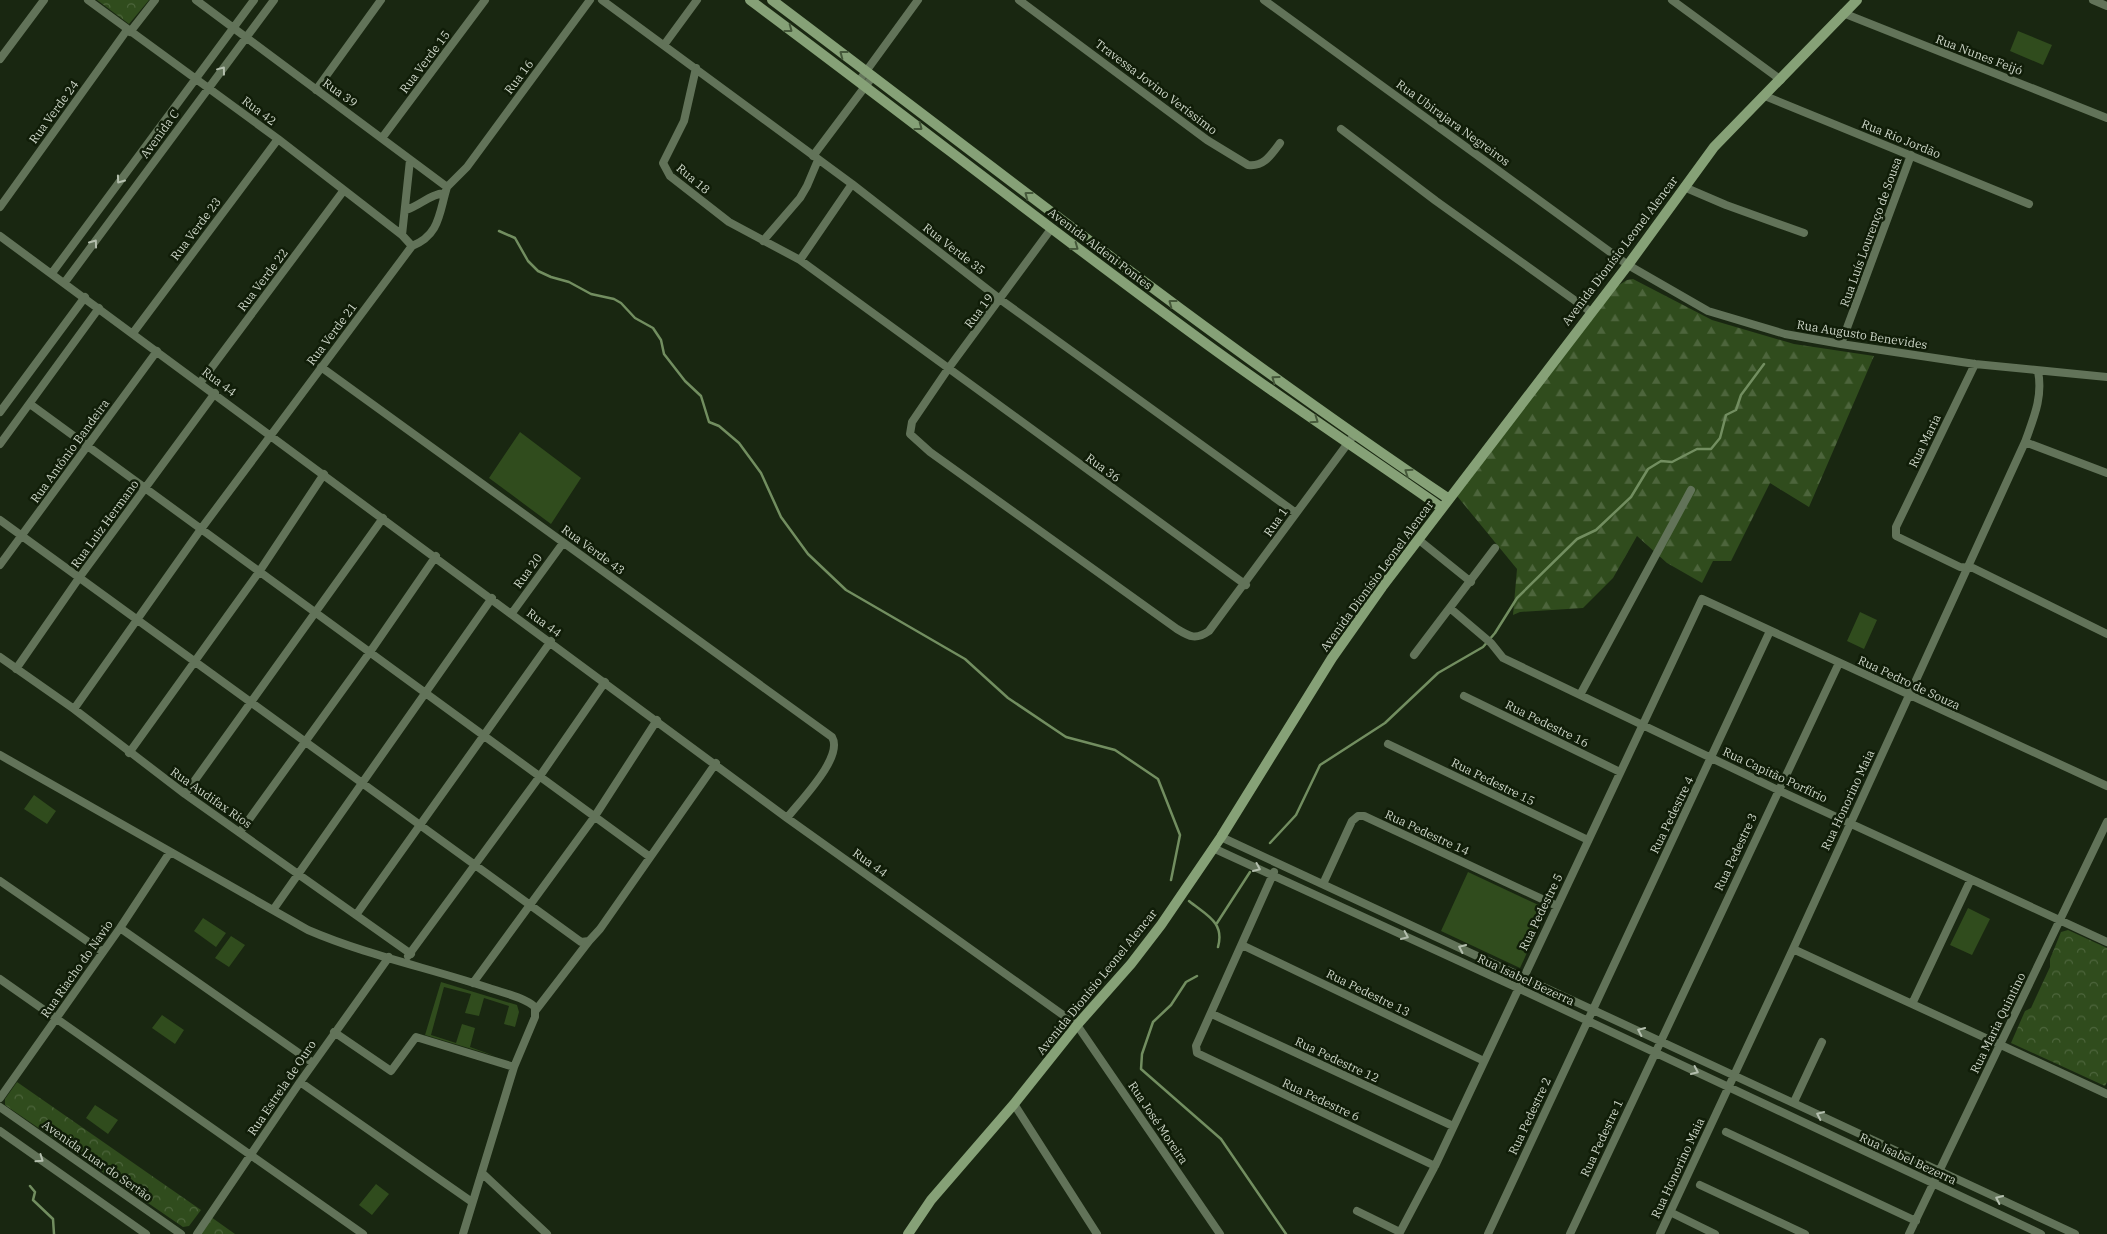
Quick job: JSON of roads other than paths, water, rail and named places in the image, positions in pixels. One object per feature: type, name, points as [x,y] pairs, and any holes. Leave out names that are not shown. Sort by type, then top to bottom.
[{"type":"main road","name":"Avenida Aldeni Pontes","points":[[750,0],[1051,229],[1204,342],[1445,503]]},
{"type":"main road","name":"Avenida Aldeni Pontes","points":[[772,0],[1351,439]]},
{"type":"main road","name":"Avenida Dionísio Leonel Alencar","points":[[908,1234],[931,1200],[1137,956],[1221,837],[1332,658],[1382,587],[1628,264],[1722,137],[1781,80],[1855,1]]},
{"type":"street","points":[[0,59],[44,0]]},
{"type":"street","name":"Rua 42","points":[[88,0],[278,139],[402,235],[412,246]]},
{"type":"street","name":"Rua Verde 24","points":[[0,207],[128,31],[154,0]]},
{"type":"street","name":"Rua 39","points":[[196,0],[382,138],[446,190]]},
{"type":"street","name":"Avenida C","points":[[52,273],[254,0]]},
{"type":"street","name":"Avenida C","points":[[65,282],[274,0]]},
{"type":"street","points":[[316,90],[381,0]]},
{"type":"street","name":"Rua Verde 15","points":[[382,138],[485,0]]},
{"type":"street","name":"Rua 16","points":[[446,190],[467,167],[590,0]]},
{"type":"street","name":"Rua Verde 35","points":[[602,0],[852,184],[1001,300],[1296,513]]},
{"type":"street","points":[[664,45],[697,0]]},
{"type":"street","points":[[763,241],[807,186],[816,158],[918,0]]},
{"type":"street","name":"Travessa Jovino Veríssimo","points":[[1019,0],[1207,140],[1248,165],[1254,166],[1265,162],[1280,143]]},
{"type":"street","name":"Rua Ubirajara Negreiros","points":[[1264,0],[1628,264]]},
{"type":"street","points":[[1672,0],[1781,80]]},
{"type":"street","points":[[2092,0],[2107,6]]},
{"type":"street","name":"Rua Nunes Feijó","points":[[1843,14],[2107,118]]},
{"type":"street","name":"Rua 18","points":[[696,68],[689,106],[684,121],[664,158],[664,168],[670,176],[729,222],[800,260],[948,369]]},
{"type":"street","name":"Rua Rio Jordão","points":[[1765,96],[2029,204]]},
{"type":"street","points":[[1341,129],[1436,201],[1591,312]]},
{"type":"street","name":"Rua Verde 23","points":[[133,333],[278,139]]},
{"type":"street","name":"Rua Luís Lourenço de Sousa","points":[[1841,344],[1911,155]]},
{"type":"street","points":[[402,235],[410,160]]},
{"type":"street","points":[[800,260],[852,184]]},
{"type":"street","points":[[1684,187],[1726,206],[1804,233]]},
{"type":"street","name":"Rua Verde 22","points":[[200,383],[344,190]]},
{"type":"street","points":[[406,210],[416,207],[435,194],[446,190]]},
{"type":"street","points":[[412,246],[422,242],[434,229],[446,190]]},
{"type":"street","name":"Rua 19","points":[[1051,229],[1001,300],[948,369],[912,422],[910,434],[930,452],[1191,638],[1203,636],[1218,622]]},
{"type":"street","name":"Rua 44","points":[[0,236],[716,763],[787,818],[1077,1025]]},
{"type":"street","name":"Rua Verde 21","points":[[74,709],[201,529],[412,246]]},
{"type":"street","name":"Rua Augusto Benevides","points":[[1628,264],[1681,297],[1728,319],[1785,334],[1975,364],[2107,377]]},
{"type":"street","points":[[0,412],[85,297]]},
{"type":"street","points":[[0,444],[99,308]]},
{"type":"street","name":"Rua Antônio Bandeira","points":[[0,565],[157,350]]},
{"type":"street","name":"Rua Maria","points":[[1967,567],[1960,567],[1901,540],[1896,536],[1896,527],[1975,364]]},
{"type":"street","name":"Rua Verde 43","points":[[321,367],[827,733],[834,740],[836,747],[832,761],[787,818]]},
{"type":"street","name":"Rua 36","points":[[948,369],[1246,584]]},
{"type":"street","name":"Rua Honorino Maia","points":[[1660,1234],[1793,949],[2025,442],[2040,401],[2041,384],[2038,371]]},
{"type":"street","name":"Rua Luiz Hermano","points":[[16,669],[79,578],[215,393]]},
{"type":"street","points":[[30,404],[650,856]]},
{"type":"street","name":"Rua 1","points":[[1218,622],[1351,439]]},
{"type":"street","points":[[2025,442],[2107,473]]},
{"type":"street","points":[[129,753],[259,572],[324,474]]},
{"type":"street","points":[[1580,695],[1690,490]]},
{"type":"street","points":[[185,794],[383,518]]},
{"type":"street","points":[[0,520],[529,905],[581,942],[590,941]]},
{"type":"street","points":[[1419,540],[1471,582]]},
{"type":"street","name":"Rua 20","points":[[512,613],[563,543]]},
{"type":"street","points":[[1414,655],[1451,609],[1495,548]]},
{"type":"street","points":[[240,832],[306,743],[436,556]]},
{"type":"street","points":[[1967,567],[1973,568],[2107,634]]},
{"type":"street","points":[[273,910],[492,598]]},
{"type":"street","name":"Rua Pedro de Souza","points":[[1702,598],[2107,786]]},
{"type":"street","name":"Rua Pedestre 5","points":[[1399,1233],[1435,1166],[1702,598]]},
{"type":"street","name":"Rua Capitão Porfírio","points":[[1451,609],[1487,639],[1504,658],[1778,790],[2107,942]]},
{"type":"street","name":"Rua Pedestre 4","points":[[1592,1008],[1712,758],[1770,631]]},
{"type":"street","points":[[356,915],[551,642]]},
{"type":"street","name":"Rua Audifax Rios","points":[[0,657],[74,709],[185,794],[411,954]]},
{"type":"street","name":"Rua Pedestre 3","points":[[1654,1052],[1839,663]]},
{"type":"street","points":[[404,962],[540,776],[605,682]]},
{"type":"street","name":"Rua Pedestre 16","points":[[1464,696],[1620,772]]},
{"type":"street","points":[[473,983],[594,816],[657,720]]},
{"type":"street","name":"Rua Pedestre 15","points":[[1388,744],[1588,840]]},
{"type":"street","points":[[0,755],[273,910],[327,938],[473,983],[528,1002],[536,1010]]},
{"type":"street","points":[[462,1234],[514,1067],[536,1010],[600,929],[716,763]]},
{"type":"street","name":"Rua Pedestre 14","points":[[1323,884],[1352,821],[1358,816],[1364,816],[1557,906]]},
{"type":"street","name":"Rua Maria Quintino","points":[[1909,1234],[2107,822]]},
{"type":"street","name":"Rua Isabel Bezerra","points":[[1221,837],[2075,1234]]},
{"type":"street","name":"Rua Isabel Bezerra","points":[[1213,848],[1587,1020],[2041,1234]]},
{"type":"street","name":"Rua Riacho do Navio","points":[[0,1098],[120,928],[170,852]]},
{"type":"street","points":[[1212,1014],[1278,863]]},
{"type":"street","points":[[1912,1004],[1971,879]]},
{"type":"street","points":[[0,881],[103,952]]},
{"type":"street","points":[[120,928],[313,1062]]},
{"type":"street","name":"Rua Pedestre 13","points":[[1242,945],[1484,1061]]},
{"type":"street","points":[[1793,949],[2107,1094]]},
{"type":"street","name":"Rua Estrela de Ouro","points":[[197,1234],[313,1062],[389,958]]},
{"type":"street","points":[[0,979],[55,1020],[363,1234]]},
{"type":"street","name":"Rua Pedestre 2","points":[[1488,1234],[1592,1008]]},
{"type":"street","name":"Rua Pedestre 6","points":[[1212,1014],[1196,1046],[1199,1054],[1435,1166]]},
{"type":"street","name":"Rua Pedestre 12","points":[[1212,1014],[1453,1126]]},
{"type":"street","name":"Rua José Moreira","points":[[1077,1025],[1220,1234]]},
{"type":"street","points":[[334,1032],[391,1071],[416,1037],[514,1067]]},
{"type":"street","points":[[1794,1102],[1822,1042]]},
{"type":"street","name":"Rua Pedestre 1","points":[[1570,1234],[1654,1052]]},
{"type":"street","points":[[300,1082],[472,1202]]},
{"type":"street","points":[[1014,1104],[1097,1234]]},
{"type":"street","name":"Avenida Luar do Sertão","points":[[0,1107],[181,1234]]},
{"type":"street","points":[[1829,1134],[1835,1122]]},
{"type":"street","points":[[0,1131],[146,1234]]},
{"type":"street","points":[[1726,1132],[1916,1221]]},
{"type":"street","points":[[482,1173],[547,1234]]},
{"type":"street","points":[[1700,1185],[1806,1234]]},
{"type":"street","points":[[1976,1204],[1982,1191]]},
{"type":"street","points":[[2010,1219],[2016,1207]]},
{"type":"street","points":[[1357,1211],[1399,1233]]},
{"type":"street","points":[[1670,1212],[1715,1234]]},
{"type":"waterway","points":[[499,231],[515,238],[528,261],[538,271],[569,282],[591,294],[614,299],[621,303],[635,318],[653,328],[661,340],[664,354],[685,381],[701,396],[709,422],[719,426],[739,443],[761,473],[781,517],[808,554],[846,590],[965,659],[1008,698],[1066,737],[1115,750],[1158,779],[1180,835],[1171,880]]},
{"type":"waterway","points":[[1270,843],[1296,815],[1320,765],[1385,723],[1438,673],[1483,647],[1495,633],[1517,598],[1577,539],[1596,530],[1631,497],[1648,469],[1661,461],[1672,462],[1697,449],[1711,449],[1720,438],[1726,415],[1736,410],[1741,395],[1764,364]]},
{"type":"waterway","points":[[1217,923],[1250,872]]},
{"type":"waterway","points":[[1189,901],[1216,925],[1219,931],[1218,947]]},
{"type":"waterway","points":[[1197,976],[1186,982],[1171,1005],[1153,1022],[1142,1054],[1141,1069],[1221,1139],[1286,1234]]},
{"type":"waterway","points":[[30,1186],[35,1192],[33,1200],[53,1219],[54,1234]]}]
